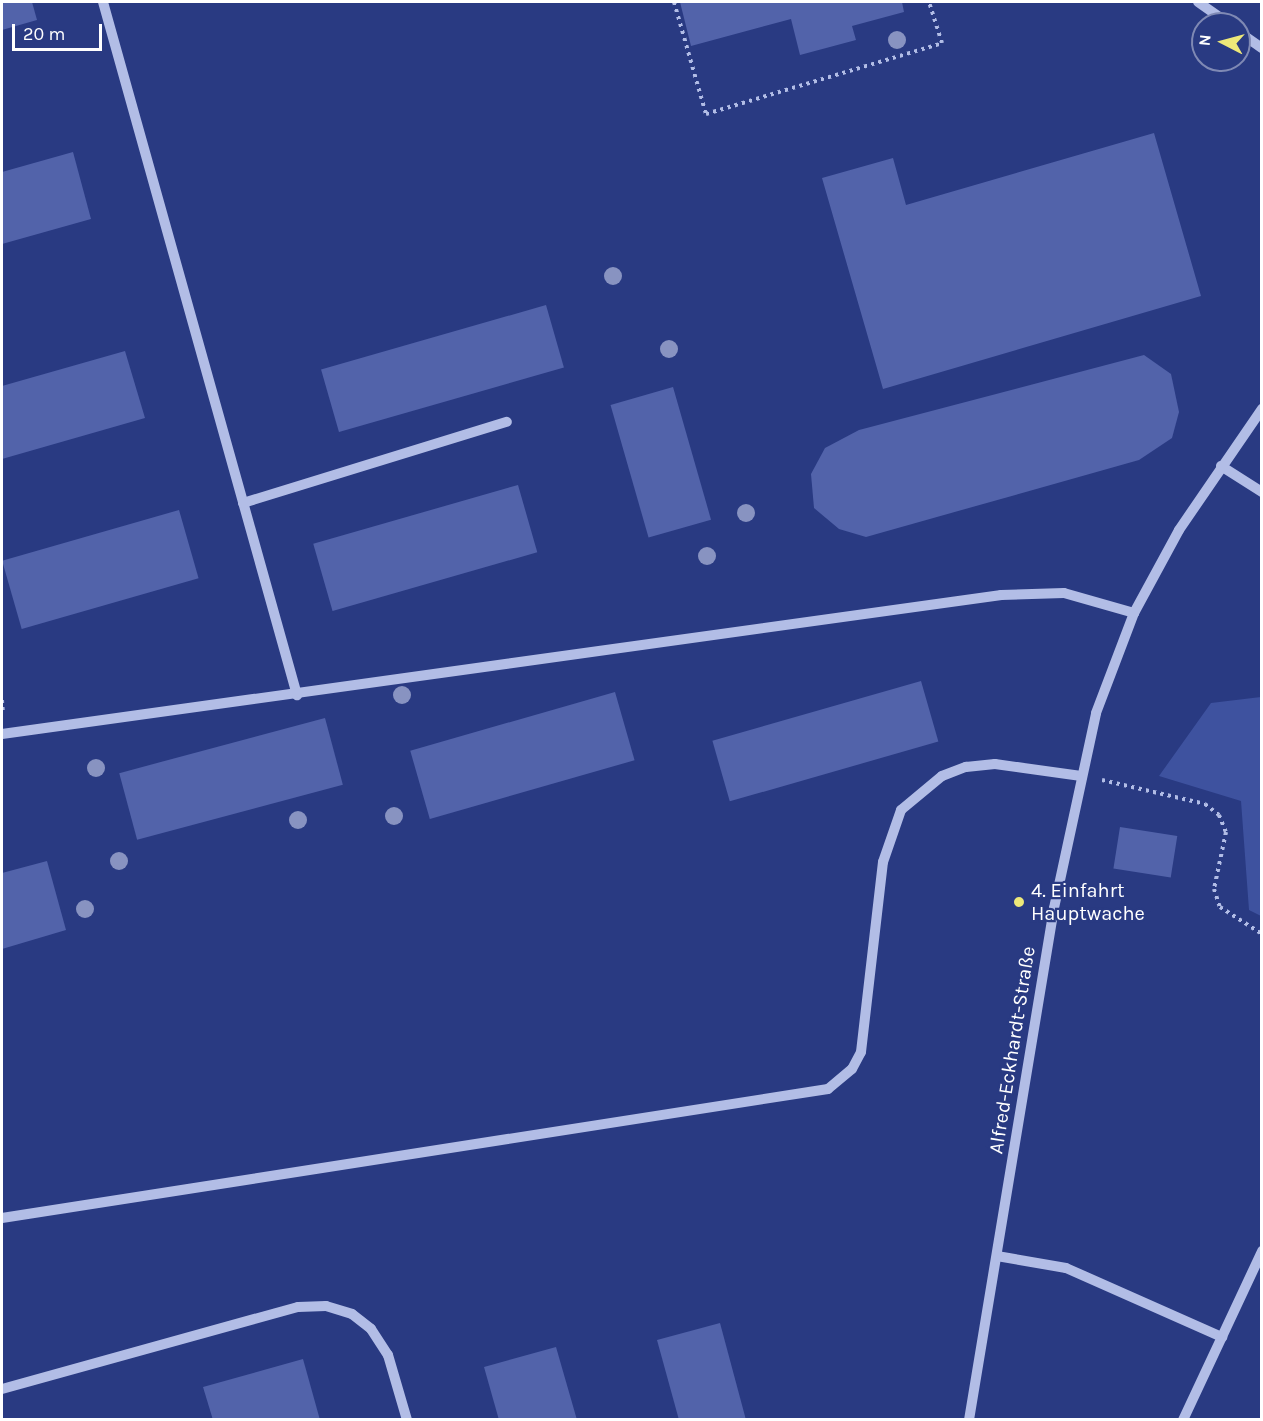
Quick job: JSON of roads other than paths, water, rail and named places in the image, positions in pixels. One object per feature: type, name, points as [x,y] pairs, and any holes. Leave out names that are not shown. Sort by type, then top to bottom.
[{"type":"street","points":[[103,2],[297,695]]},
{"type":"street","points":[[1198,2],[1212,12]]},
{"type":"street","name":"Alfred-Eckhardt-Straße","points":[[969,1419],[1081,776],[1116,652],[1134,614],[1221,466],[1262,409]]},
{"type":"street","points":[[243,503],[507,422]]},
{"type":"street","points":[[1221,466],[1262,492]]},
{"type":"street","points":[[2,734],[297,695],[1001,595],[1064,594],[1134,614]]},
{"type":"street","points":[[2,1218],[828,1089],[852,1069],[861,1052],[883,862],[901,810],[942,776],[966,767],[995,764],[1081,776]]},
{"type":"street","points":[[1183,1419],[1262,1251]]},
{"type":"street","points":[[997,1256],[1076,1272],[1222,1337]]},
{"type":"street","points":[[2,1389],[298,1306],[326,1306],[352,1314],[371,1329],[388,1355],[407,1419]]},
{"type":"place","name":"4. Einfahrt Hauptwache","points":[[1019,902]]}]
